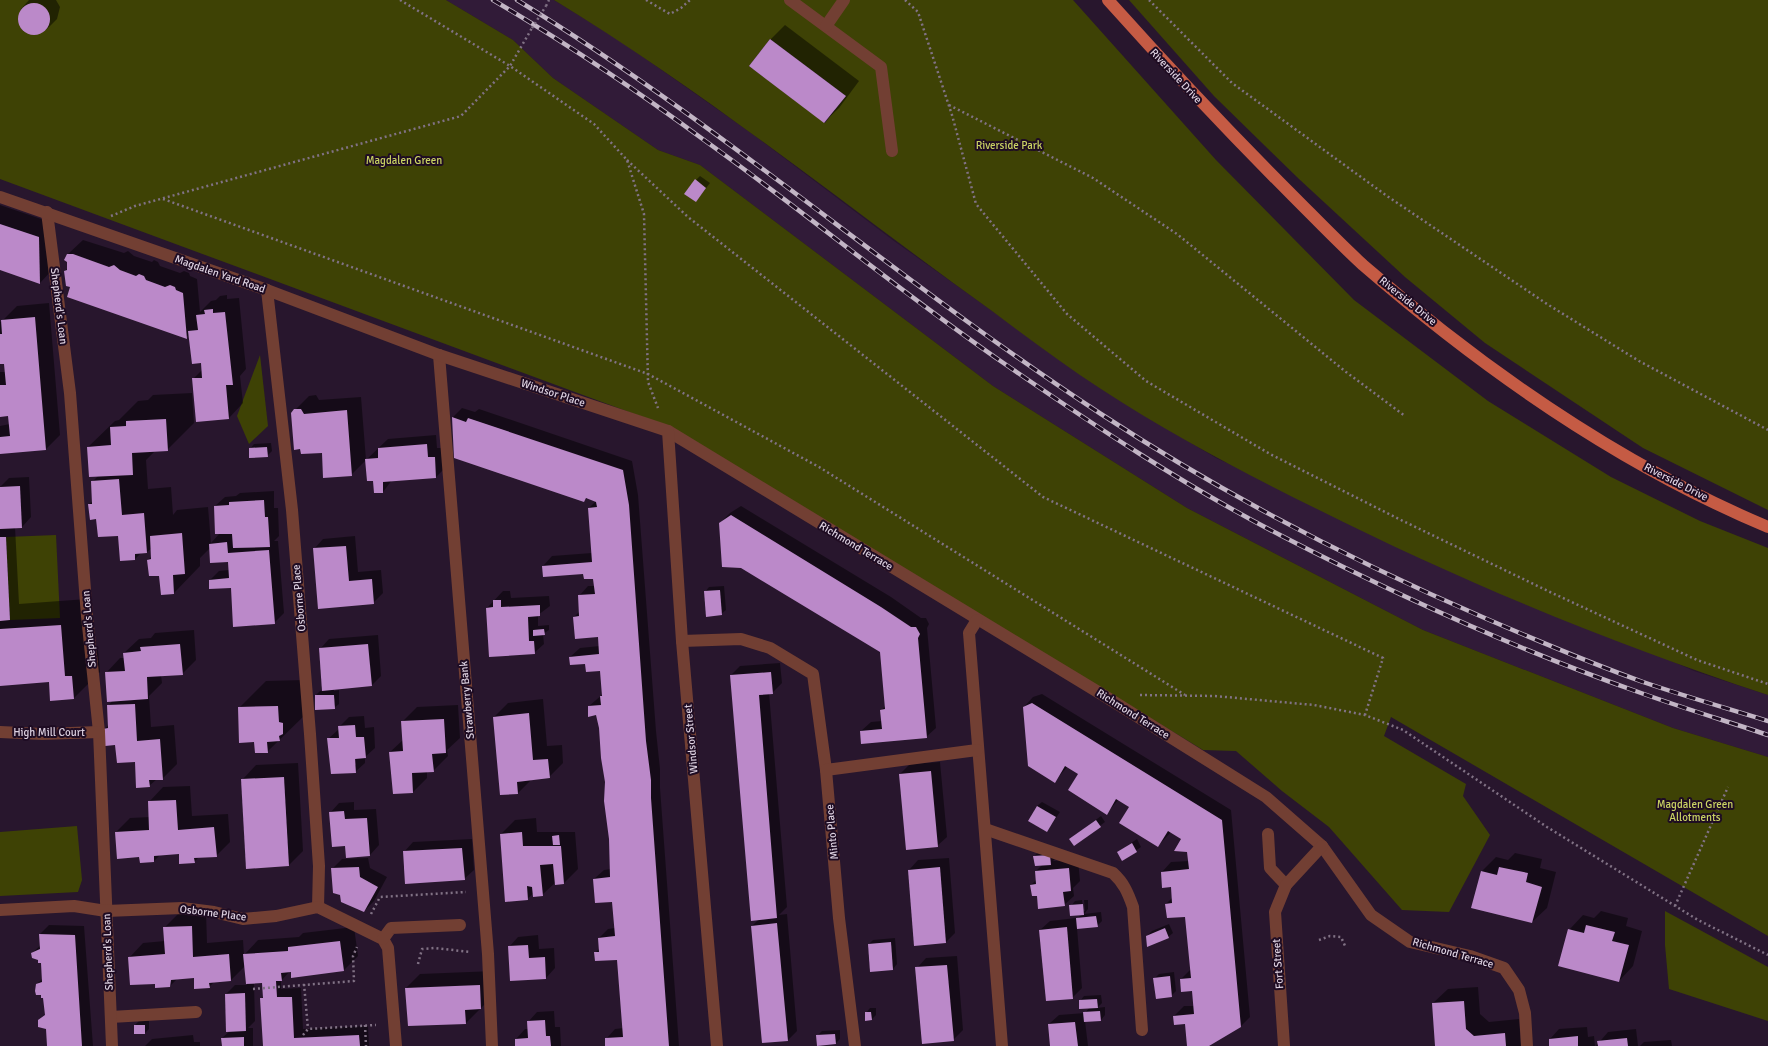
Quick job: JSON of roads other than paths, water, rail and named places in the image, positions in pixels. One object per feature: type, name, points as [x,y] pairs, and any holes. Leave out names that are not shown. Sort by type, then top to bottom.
[{"type":"main road","name":"Riverside Drive","points":[[1108,0],[1196,97],[1362,264],[1474,355],[1570,421],[1653,471],[1768,527]]},
{"type":"street","points":[[790,0],[881,67],[892,150]]},
{"type":"street","points":[[826,26],[844,0]]},
{"type":"street","name":"Magdalen Yard Road","points":[[0,197],[47,212],[82,227],[267,290],[439,355]]},
{"type":"street","name":"Shepherd's Loan","points":[[47,212],[70,393],[87,616],[98,732],[112,1046]]},
{"type":"street","name":"Osborne Place","points":[[0,910],[74,906],[106,911],[182,908],[214,912],[242,919],[276,916],[318,907],[319,866],[311,742],[293,525],[267,290]]},
{"type":"street","name":"Windsor Place","points":[[439,355],[668,431]]},
{"type":"street","name":"Strawberry Bank","points":[[439,355],[488,954],[492,1046]]},
{"type":"street","name":"Richmond Terrace","points":[[668,431],[977,620],[1103,695],[1266,797],[1322,846],[1371,915],[1410,942],[1470,956],[1504,968],[1519,990],[1525,1013],[1527,1046]]},
{"type":"street","name":"Windsor Street","points":[[668,431],[682,641],[717,1046]]},
{"type":"street","points":[[977,620],[968,633],[977,750],[986,829],[1002,1046]]},
{"type":"street","name":"Minto Place","points":[[682,641],[741,639],[770,648],[813,674],[826,770],[839,918],[855,1046]]},
{"type":"street","name":"High Mill Court","points":[[0,732],[42,734],[98,732]]},
{"type":"street","points":[[826,770],[977,750]]},
{"type":"street","points":[[986,829],[1029,842],[1113,873],[1122,881],[1133,907],[1142,1030]]},
{"type":"street","points":[[1268,834],[1270,868],[1286,885]]},
{"type":"street","name":"Fort Street","points":[[1284,1046],[1275,912],[1286,885],[1322,846]]},
{"type":"street","points":[[318,907],[383,940],[388,948],[396,1046]]},
{"type":"street","points":[[383,940],[391,928],[460,926]]},
{"type":"street","points":[[111,1017],[196,1012]]},
{"type":"railway","points":[[493,0],[574,50],[678,121],[742,167],[927,308],[1002,362],[1104,431],[1208,496],[1280,535],[1368,579],[1503,640],[1549,659],[1641,693],[1768,735]]},
{"type":"railway","points":[[517,0],[592,48],[739,151],[954,312],[1027,364],[1101,414],[1194,472],[1241,499],[1338,550],[1487,619],[1564,652],[1643,682],[1768,721]]},
{"type":"park label","name":"Riverside Park","points":[[1009,145]]},
{"type":"park label","name":"Magdalen Green","points":[[404,160]]},
{"type":"park label","name":"Magdalen Green Allotments","points":[[1695,810]]}]
